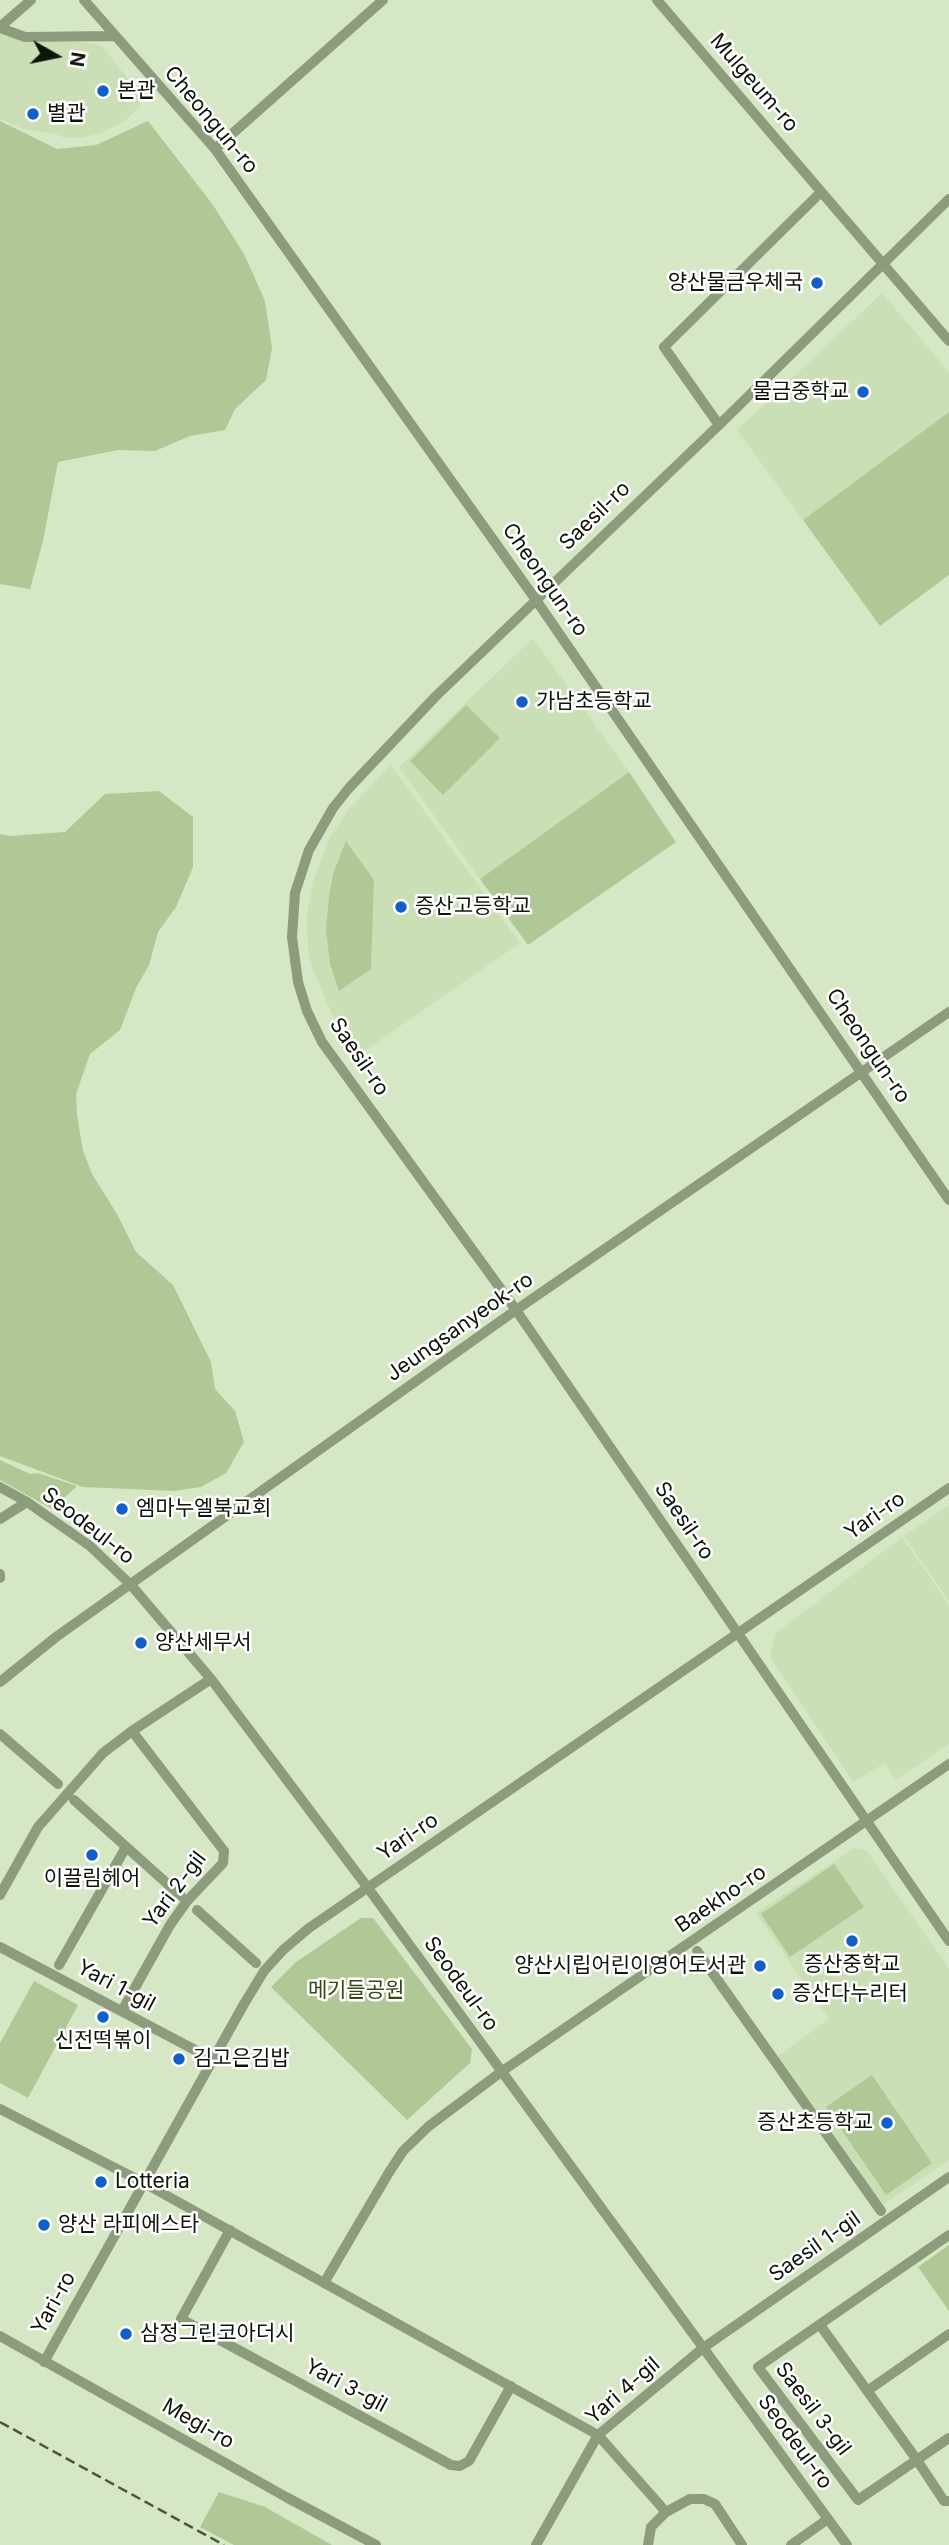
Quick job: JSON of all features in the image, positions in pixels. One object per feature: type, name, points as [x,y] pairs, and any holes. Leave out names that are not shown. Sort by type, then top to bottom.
[{"type":"street","name":"Cheongun-ro","points":[[84,0],[215,149],[536,600],[949,1200]]},
{"type":"street","points":[[215,149],[383,0]]},
{"type":"street","name":"Mulgeum-ro","points":[[657,0],[949,341]]},
{"type":"street","points":[[23,2],[0,27],[25,37],[114,36]]},
{"type":"street","points":[[719,425],[664,346],[821,192]]},
{"type":"street","name":"Saesil-ro","points":[[949,199],[719,425],[436,696],[333,808],[309,850],[295,893],[292,916],[298,982],[307,1011],[322,1042],[516,1310],[949,1941]]},
{"type":"street","name":"Jeungsanyeok-ro","points":[[0,1682],[24,1661],[516,1310],[949,1012]]},
{"type":"street","name":"Seodeul-ro","points":[[0,1488],[27,1502],[90,1546],[131,1585],[211,1679],[368,1888],[847,2545]]},
{"type":"street","name":"Yari-ro","points":[[44,2361],[264,1971],[283,1950],[309,1928],[949,1488]]},
{"type":"street","points":[[0,1519],[27,1502]]},
{"type":"street","points":[[0,1895],[38,1826],[103,1753],[211,1679]]},
{"type":"street","name":"Yari 2-gil","points":[[122,2011],[170,1925],[187,1900],[223,1863],[224,1851],[132,1731]]},
{"type":"street","points":[[0,1734],[58,1784]]},
{"type":"street","name":"Baekho-ro","points":[[324,2283],[404,2151],[429,2126],[502,2072],[949,1764]]},
{"type":"street","points":[[74,1800],[181,1896]]},
{"type":"street","points":[[59,1965],[127,1847]]},
{"type":"street","points":[[197,1910],[256,1963]]},
{"type":"street","name":"Yari 1-gil","points":[[0,1947],[214,2060]]},
{"type":"street","points":[[697,1951],[881,2211]]},
{"type":"street","points":[[0,2109],[144,2183],[598,2435],[667,2512]]},
{"type":"street","name":"Saesil 1-gil","points":[[703,2347],[949,2177]]},
{"type":"street","name":"Yari 3-gil","points":[[230,2230],[181,2319],[451,2465],[460,2466],[470,2461],[511,2386]]},
{"type":"street","name":"Saesil 3-gil","points":[[918,2460],[858,2500],[758,2367],[949,2235]]},
{"type":"street","points":[[820,2325],[918,2460],[944,2501],[949,2501]]},
{"type":"street","points":[[867,2391],[949,2334]]},
{"type":"street","name":"Megi-ro","points":[[0,2336],[376,2545]]},
{"type":"street","name":"Yari 4-gil","points":[[536,2545],[598,2435],[703,2347]]},
{"type":"street","points":[[918,2460],[949,2438]]},
{"type":"street","points":[[648,2545],[651,2527],[667,2512],[690,2500],[704,2499],[715,2504],[742,2545]]},
{"type":"street","points":[[791,2545],[828,2519]]},
{"type":"shaded area","points":[[0,33],[25,42],[82,42],[102,46],[136,89],[141,105],[125,121],[101,133],[81,138],[64,138],[23,129],[0,119]]},
{"type":"shaded area","name":"물금중학교","points":[[882,293],[949,372],[949,412],[803,520],[737,430]]},
{"type":"shaded area","name":"가남초등학교","points":[[533,638],[629,772],[480,879],[399,767]]},
{"type":"shaded area","name":"증산고등학교","points":[[391,765],[520,943],[357,1056],[331,1012],[313,970],[308,951],[307,913],[314,879],[329,839],[348,810]]},
{"type":"shaded area","points":[[949,1505],[949,1601],[904,1536]]},
{"type":"shaded area","points":[[902,1537],[949,1605],[949,1744],[896,1780],[885,1763],[853,1782],[770,1657],[776,1633]]},
{"type":"shaded area","points":[[854,1848],[866,1850],[949,1968],[949,2160],[883,2205],[778,2056],[829,2019],[756,1913]]},
{"type":"green space","points":[[0,121],[57,149],[96,145],[148,121],[213,205],[244,254],[265,301],[272,348],[266,380],[235,409],[225,430],[190,436],[155,451],[118,450],[58,462],[43,541],[30,589],[0,584]]},
{"type":"green space","points":[[949,412],[949,575],[880,626],[803,520]]},
{"type":"green space","points":[[466,705],[500,738],[443,795],[410,761]]},
{"type":"green space","points":[[629,772],[676,842],[528,945],[480,879]]},
{"type":"green space","points":[[159,791],[193,817],[193,867],[176,907],[158,932],[149,965],[136,988],[120,1030],[90,1054],[76,1094],[83,1151],[92,1174],[117,1214],[136,1252],[173,1285],[211,1362],[215,1389],[235,1411],[244,1442],[226,1473],[201,1487],[174,1491],[83,1487],[0,1456],[0,834],[9,836],[65,832],[105,794]]},
{"type":"green space","points":[[346,841],[374,880],[371,969],[339,991],[330,964],[326,930],[334,871]]},
{"type":"green space","points":[[0,1460],[30,1474],[38,1473],[77,1486],[52,1509],[0,1480]]},
{"type":"green space","points":[[834,1864],[864,1907],[790,1957],[761,1914]]},
{"type":"green space","name":"메기들공원","points":[[361,1918],[373,1918],[472,2049],[470,2063],[407,2120],[271,1987],[296,1962]]},
{"type":"green space","points":[[34,1981],[78,2005],[28,2098],[0,2083],[0,2043]]},
{"type":"green space","points":[[872,2075],[932,2163],[886,2195],[826,2107]]},
{"type":"green space","points":[[949,2245],[949,2311],[918,2267]]},
{"type":"green space","points":[[219,2492],[265,2507],[332,2545],[234,2545],[200,2527]]},
{"type":"railway","points":[[0,2422],[224,2545]]},
{"type":"place","name":"본관","points":[[103,91]]},
{"type":"place","name":"별관","points":[[33,114]]},
{"type":"place","name":"양산물금우체국","points":[[817,283]]},
{"type":"place","name":"물금중학교","points":[[863,392]]},
{"type":"place","name":"가남초등학교","points":[[522,702]]},
{"type":"place","name":"증산고등학교","points":[[401,907]]},
{"type":"place","name":"엠마누엘북교회","points":[[122,1509]]},
{"type":"place","name":"양산세무서","points":[[141,1643]]},
{"type":"place","name":"이끌림헤어","points":[[92,1855]]},
{"type":"place","name":"증산중학교","points":[[852,1941]]},
{"type":"place","name":"양산시립어린이영어도서관","points":[[760,1966]]},
{"type":"place","name":"증산다누리터","points":[[778,1994]]},
{"type":"place","name":"신전떡볶이","points":[[103,2017]]},
{"type":"place","name":"김고은김밥","points":[[179,2059]]},
{"type":"place","name":"증산초등학교","points":[[887,2123]]},
{"type":"place","name":"Lotteria","points":[[101,2182]]},
{"type":"place","name":"양산 라피에스타","points":[[44,2225]]},
{"type":"place","name":"삼정그린코아더시","points":[[126,2334]]}]
